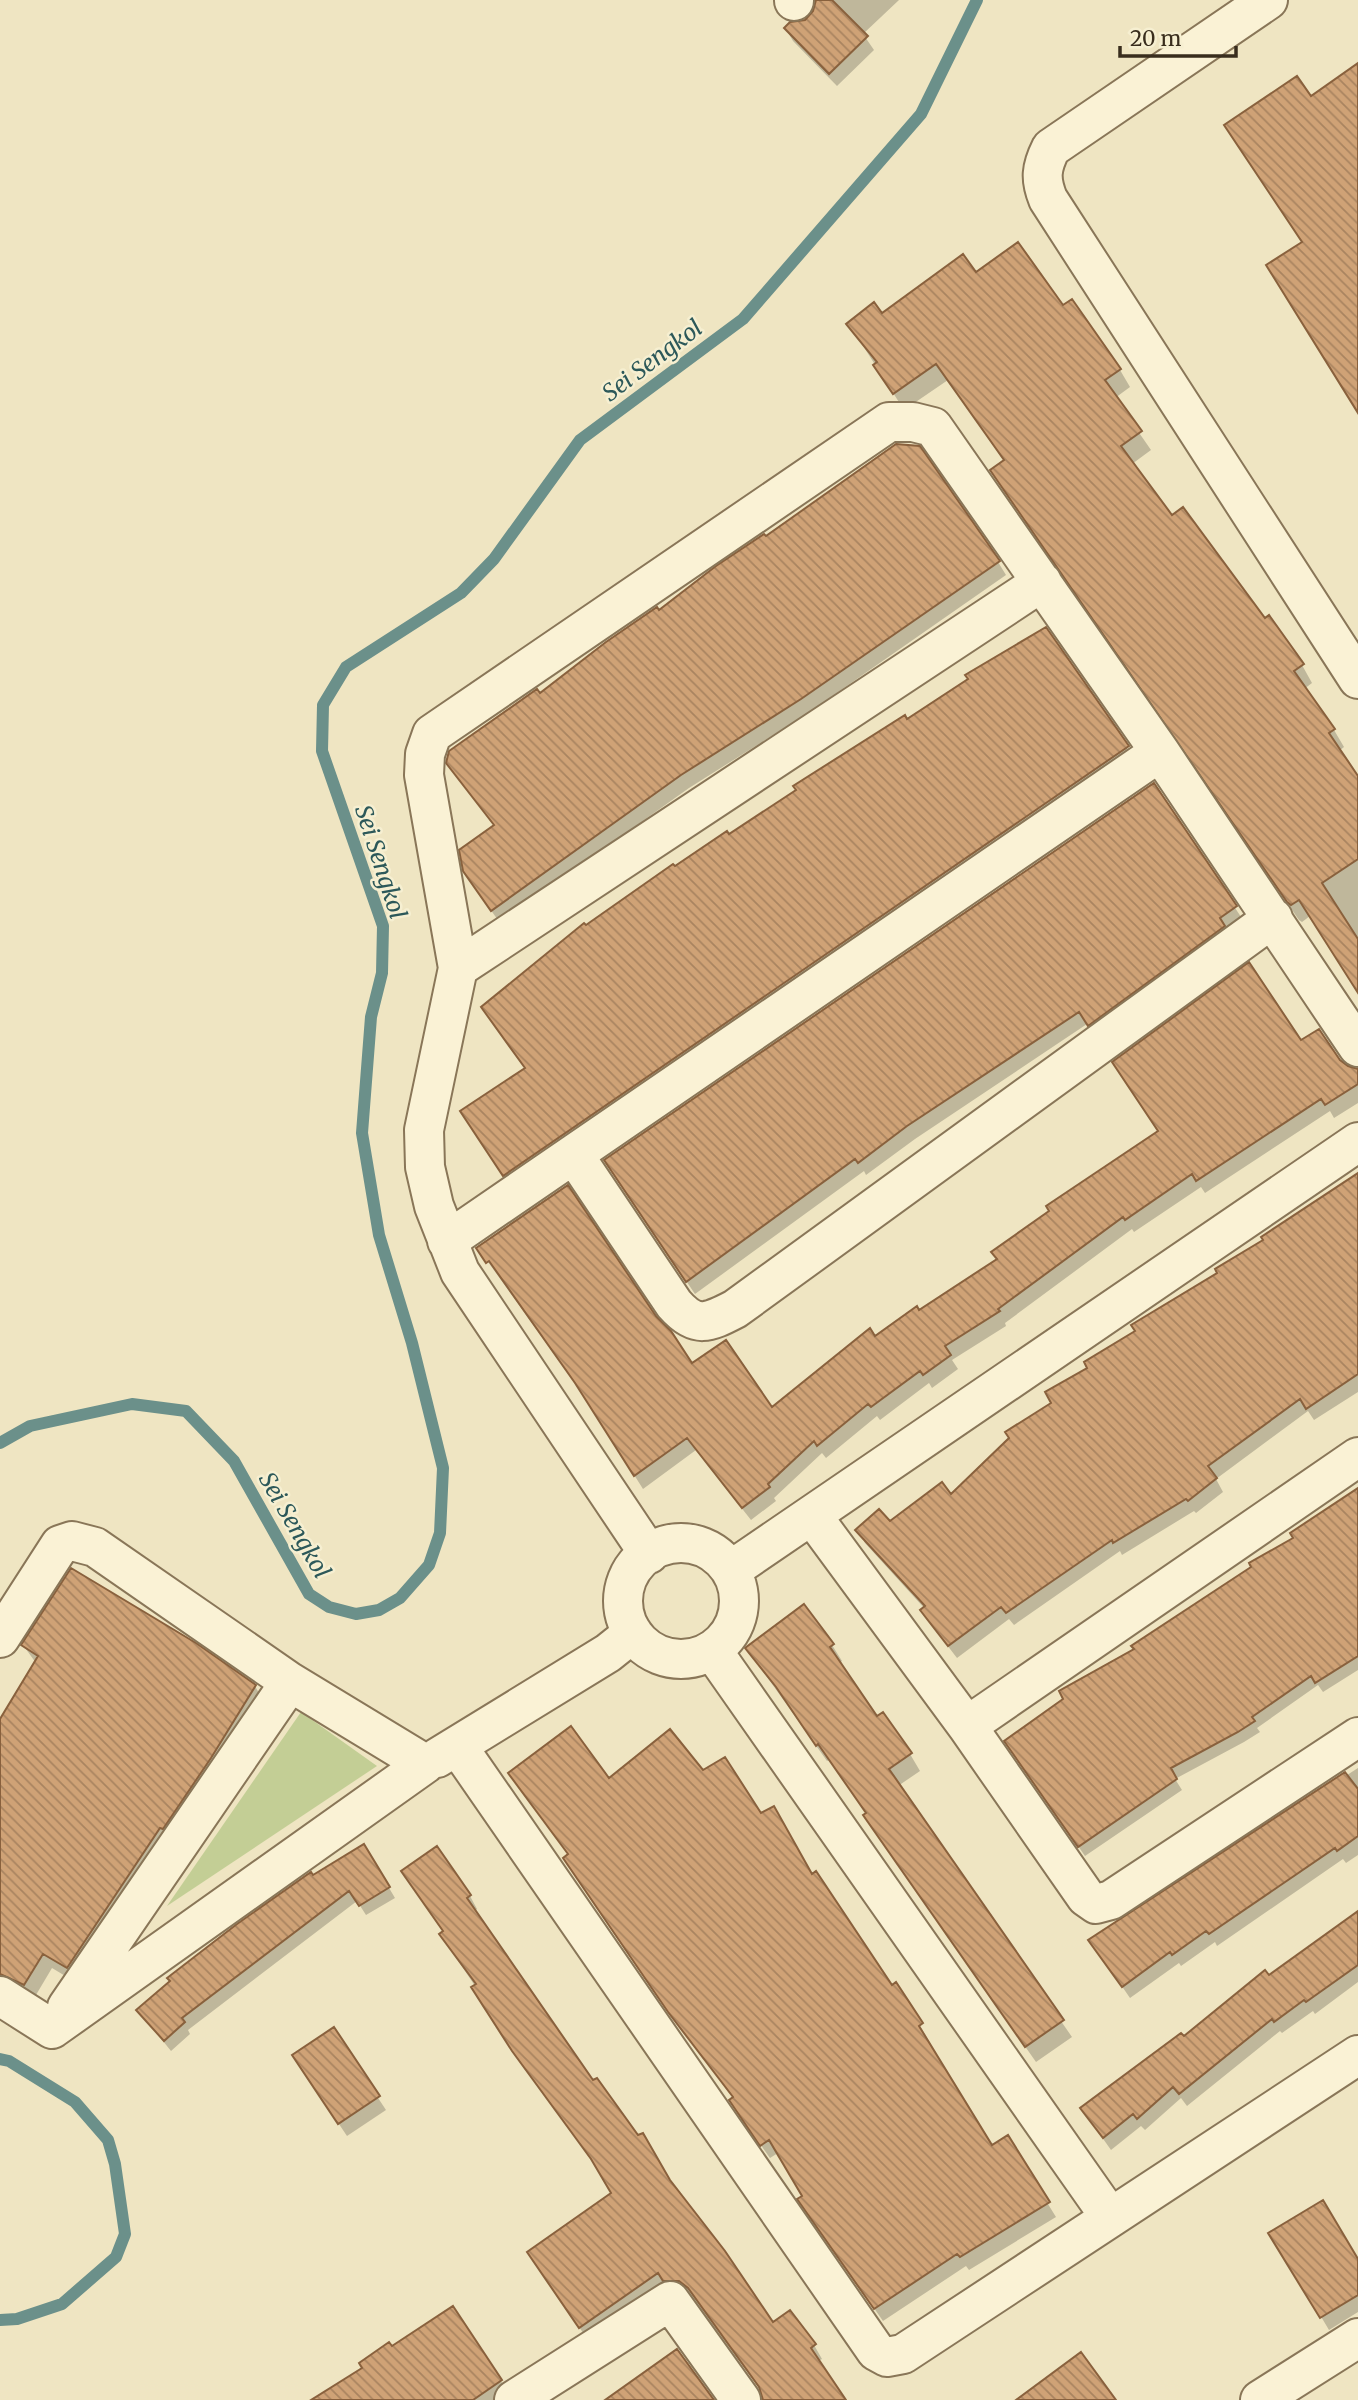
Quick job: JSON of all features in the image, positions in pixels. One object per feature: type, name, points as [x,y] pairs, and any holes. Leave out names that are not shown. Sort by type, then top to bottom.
[{"type":"street","points":[[1268,0],[1051,149],[1042,165],[1041,181],[1048,199],[1358,679]]},
{"type":"street","points":[[649,1554],[460,1272],[447,1241],[425,1167],[424,1130],[458,968],[424,775],[425,754],[432,734],[889,422],[913,422],[933,428],[1160,752],[1358,1047]]},
{"type":"street","points":[[458,968],[1042,582]]},
{"type":"street","points":[[447,1241],[1160,752]]},
{"type":"street","points":[[574,1155],[683,1315],[696,1322],[714,1320],[735,1309],[1273,918]]},
{"type":"street","points":[[731,1570],[813,1517],[1358,1142]]},
{"type":"street","points":[[967,1726],[1358,1457]]},
{"type":"street","points":[[813,1517],[967,1726],[1086,1897],[1096,1904],[1111,1900],[1358,1737]]},
{"type":"street","points":[[0,1638],[60,1545],[72,1541],[85,1542],[290,1682],[425,1764]]},
{"type":"street","points":[[685,1544],[703,1548],[719,1557],[731,1570],[738,1588],[740,1605],[726,1638],[712,1650],[696,1657],[678,1660],[645,1647],[633,1633],[623,1599],[631,1574],[649,1554],[666,1546],[685,1544]]},
{"type":"street","points":[[52,2028],[425,1764],[458,1747],[608,1653],[633,1633]]},
{"type":"street","points":[[712,1650],[1111,2217]]},
{"type":"street","points":[[52,2028],[290,1682]]},
{"type":"street","points":[[458,1747],[876,2351],[887,2357],[903,2354],[1358,2055]]},
{"type":"street","points":[[0,1996],[52,2028]]},
{"type":"street","points":[[514,2400],[670,2301],[741,2400]]},
{"type":"street","points":[[1260,2400],[1358,2338]]},
{"type":"green space","points":[[301,1712],[377,1766],[167,1906]]},
{"type":"building","points":[[816,0],[832,0],[868,36],[829,74],[784,28],[790,22],[805,20],[813,11]]},
{"type":"building","points":[[1358,63],[1358,413],[1266,265],[1302,242],[1224,125],[1297,76],[1311,96]]},
{"type":"building","points":[[1018,242],[1063,305],[1072,299],[1121,369],[1105,380],[1142,431],[1121,446],[1172,515],[1183,507],[1265,618],[1269,615],[1304,664],[1294,671],[1335,729],[1329,733],[1358,776],[1358,859],[1322,883],[1358,939],[1358,993],[1299,900],[1291,905],[1287,902],[990,470],[1004,460],[936,364],[893,394],[873,365],[877,362],[846,324],[874,302],[882,313],[963,254],[976,272]]},
{"type":"building","points":[[896,444],[920,446],[1000,561],[801,699],[681,775],[491,911],[463,871],[459,850],[494,825],[446,763],[449,751],[537,689],[540,693],[606,642],[657,607],[659,610],[716,566],[764,534],[766,536]]},
{"type":"building","points":[[1046,627],[1129,746],[503,1176],[460,1111],[525,1068],[481,1007],[584,923],[586,925],[673,864],[675,866],[727,831],[729,834],[796,790],[793,786],[905,715],[907,719],[968,679],[965,675]]},
{"type":"building","points":[[1154,783],[1237,906],[1220,918],[1225,926],[1088,1026],[1079,1012],[907,1126],[858,1163],[855,1159],[686,1282],[604,1160]]},
{"type":"building","points":[[1249,962],[1301,1040],[1319,1029],[1340,1060],[1358,1069],[1358,1084],[1325,1105],[1321,1099],[1196,1181],[1192,1174],[1125,1220],[1123,1217],[998,1309],[1000,1311],[945,1346],[951,1355],[923,1375],[920,1371],[871,1407],[868,1404],[817,1446],[814,1441],[768,1484],[770,1487],[742,1508],[687,1438],[634,1476],[575,1383],[489,1261],[486,1263],[476,1248],[568,1185],[656,1316],[671,1331],[692,1363],[726,1340],[772,1407],[870,1328],[875,1336],[917,1306],[919,1310],[997,1259],[991,1252],[1049,1211],[1046,1206],[1158,1131],[1112,1062]]},
{"type":"building","points":[[1358,1173],[1358,1374],[1306,1409],[1300,1399],[1208,1466],[1217,1478],[1188,1501],[1186,1499],[1113,1543],[1112,1540],[1006,1613],[1001,1607],[948,1646],[920,1610],[925,1606],[855,1530],[879,1509],[890,1521],[942,1482],[951,1494],[1009,1438],[1005,1432],[1051,1403],[1045,1392],[1087,1368],[1084,1362],[1135,1331],[1131,1325],[1217,1273],[1215,1269],[1263,1240],[1261,1237]]},
{"type":"building","points":[[1358,1488],[1358,1656],[1315,1683],[1311,1676],[1252,1717],[1255,1721],[1171,1768],[1177,1779],[1078,1847],[1004,1741],[1063,1699],[1059,1691],[1134,1649],[1131,1646],[1251,1567],[1249,1563],[1293,1538],[1290,1533]]},
{"type":"building","points":[[71,1568],[196,1643],[256,1685],[211,1758],[163,1829],[160,1828],[67,1968],[43,1954],[24,1985],[0,1974],[0,1719],[38,1656],[21,1645]]},
{"type":"building","points":[[804,1604],[834,1644],[830,1647],[877,1716],[883,1712],[912,1753],[889,1769],[1064,2020],[1025,2047],[863,1815],[866,1813],[818,1744],[816,1746],[776,1687],[745,1648]]},
{"type":"building","points":[[571,1726],[609,1778],[670,1729],[703,1770],[725,1757],[761,1813],[774,1806],[812,1874],[816,1871],[892,1985],[896,1982],[923,2023],[919,2026],[992,2145],[1008,2135],[1050,2202],[960,2257],[957,2254],[874,2309],[797,2199],[802,2196],[769,2140],[760,2146],[729,2100],[733,2097],[668,2012],[563,1858],[568,1854],[508,1773]]},
{"type":"building","points":[[1345,1772],[1358,1789],[1358,1836],[1337,1851],[1335,1848],[1209,1934],[1206,1931],[1172,1955],[1170,1952],[1122,1987],[1088,1940]]},
{"type":"building","points":[[364,1844],[390,1887],[359,1906],[349,1891],[182,2018],[185,2022],[164,2041],[136,2010],[170,1981],[167,1978],[237,1924],[311,1872],[313,1875]]},
{"type":"building","points":[[437,1846],[471,1895],[467,1898],[593,2080],[597,2078],[638,2135],[643,2133],[670,2180],[725,2251],[773,2322],[790,2310],[816,2344],[811,2348],[846,2400],[763,2400],[759,2387],[688,2288],[679,2281],[663,2281],[658,2273],[579,2328],[527,2252],[611,2193],[591,2159],[512,2051],[471,1987],[476,1984],[439,1934],[443,1931],[401,1871]]},
{"type":"building","points":[[1358,1911],[1358,1965],[1306,2002],[1304,2000],[1274,2022],[1272,2019],[1179,2094],[1173,2087],[1137,2119],[1133,2114],[1103,2138],[1080,2108],[1181,2033],[1184,2036],[1265,1970],[1269,1975]]},
{"type":"building","points":[[334,2027],[380,2096],[338,2124],[292,2055]]},
{"type":"building","points":[[1323,2200],[1358,2259],[1358,2295],[1320,2318],[1268,2233]]},
{"type":"building","points":[[453,2306],[502,2380],[473,2400],[311,2400],[362,2368],[359,2363],[389,2342],[392,2346]]},
{"type":"building","points":[[677,2349],[714,2400],[605,2400]]},
{"type":"building","points":[[1081,2352],[1116,2400],[1016,2400]]},
{"type":"waterway","name":"Sei Sengkol","points":[[0,1443],[30,1426],[132,1404],[186,1411],[234,1461],[309,1594],[329,1607],[356,1614],[379,1610],[400,1598],[429,1565],[440,1533],[443,1468],[412,1343],[379,1235],[362,1133],[371,1017],[382,973],[383,926],[322,751],[323,705],[346,667],[461,593],[494,559],[580,440],[743,319],[921,114],[977,0]]},
{"type":"waterway","name":"Sei Sengkol","points":[[0,2059],[9,2061],[75,2102],[108,2140],[115,2164],[125,2234],[116,2257],[62,2304],[17,2319],[0,2320]]}]
